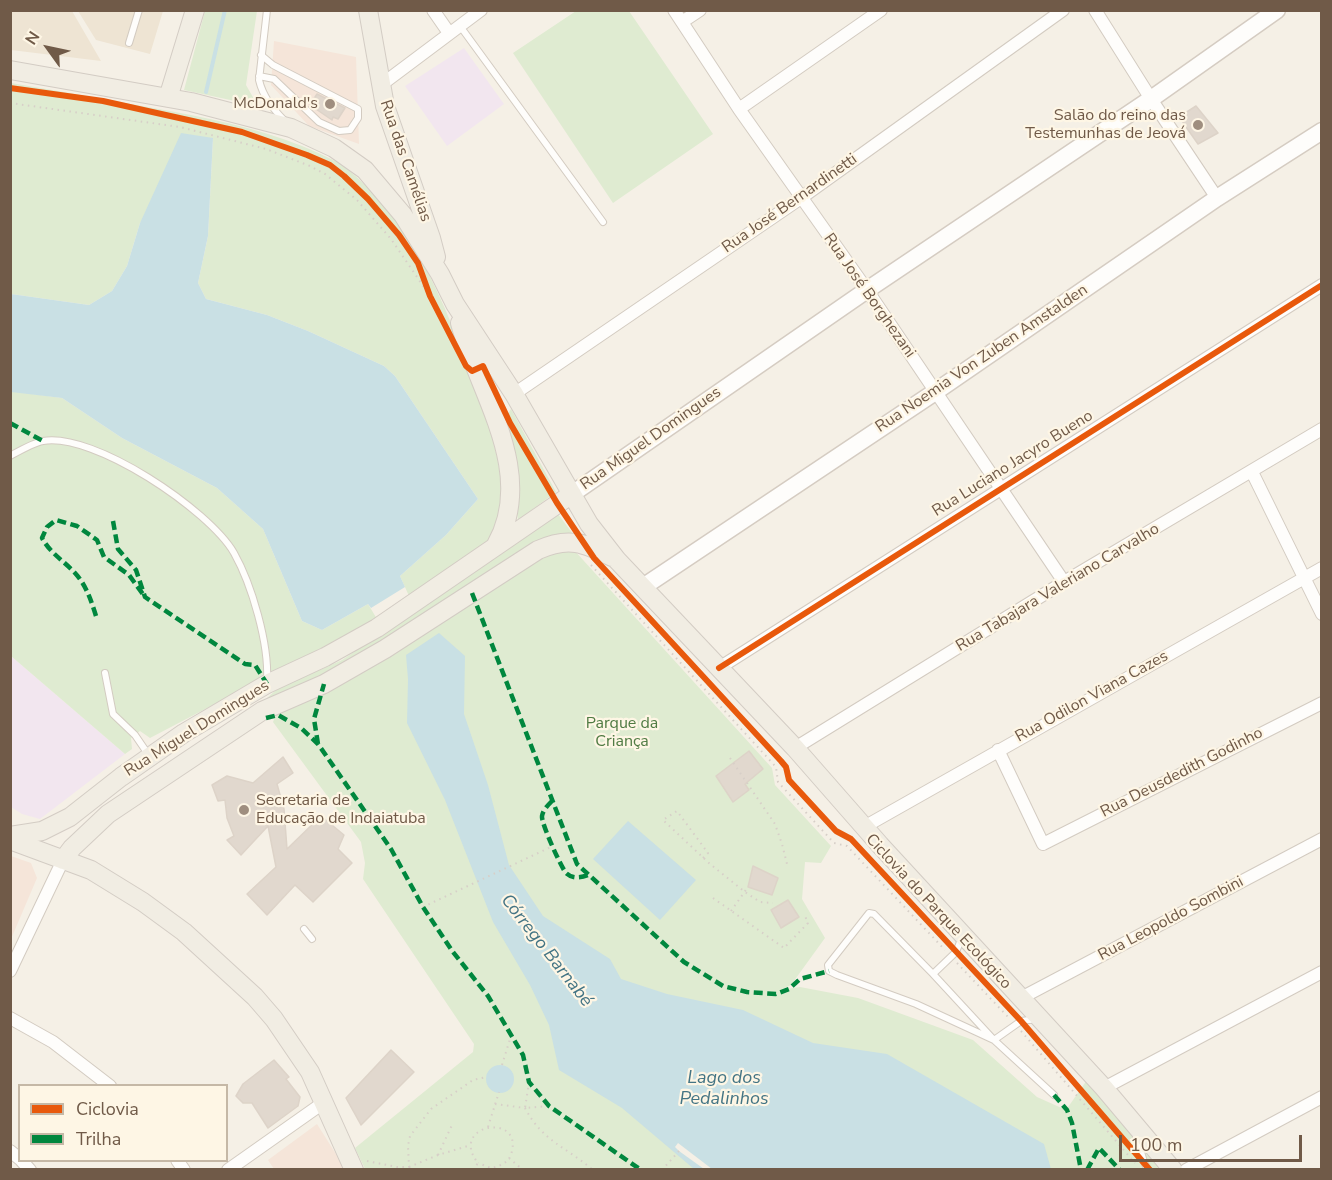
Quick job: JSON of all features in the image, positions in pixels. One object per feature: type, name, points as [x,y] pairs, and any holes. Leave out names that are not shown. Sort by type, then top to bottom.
[{"type":"main road","name":"Rua das Camélias","points":[[368,10],[385,106],[431,238],[440,274]]},
{"type":"main road","name":"Rua Miguel Domingues","points":[[10,838],[42,831],[70,817],[121,777],[200,724],[267,684],[325,657],[376,628],[867,290],[1151,99],[1276,10]]},
{"type":"main road","points":[[168,98],[193,12]]},
{"type":"main road","points":[[10,70],[168,98],[291,129],[334,148],[365,170],[403,215],[440,274],[455,304],[514,394],[589,524],[617,560],[795,748],[864,827],[959,944],[1021,998],[1030,1020],[1104,1088],[1131,1117],[1173,1170]]},
{"type":"main road","name":"Rua Noemia Von Zuben Amstalden","points":[[644,587],[935,392],[1217,198],[1322,131]]},
{"type":"main road","points":[[455,304],[464,336],[499,430],[511,485],[509,512],[503,533],[495,547]]},
{"type":"main road","name":"Rua Miguel Domingues","points":[[63,860],[72,848],[108,814],[262,711],[324,684],[385,649],[538,550],[561,542],[585,544],[617,560]]},
{"type":"main road","points":[[10,838],[91,870],[143,902],[184,932],[234,976],[274,1019],[310,1072],[323,1103],[361,1165]]},
{"type":"street","points":[[433,10],[454,29]]},
{"type":"street","points":[[381,86],[481,10]]},
{"type":"street","name":"Rua José Borghezani","points":[[674,10],[739,109],[867,290],[1064,582]]},
{"type":"street","points":[[682,22],[700,10]]},
{"type":"street","points":[[739,109],[881,10]]},
{"type":"street","name":"Rua José Bernardinetti","points":[[514,394],[801,198],[1063,10]]},
{"type":"street","points":[[1095,10],[1217,198]]},
{"type":"street","name":"Rua Luciano Jacyro Bueno","points":[[719,668],[1322,285]]},
{"type":"street","name":"Rua Tabajara Valeriano Carvalho","points":[[795,748],[1064,582],[1322,429]]},
{"type":"street","points":[[1252,472],[1322,614]]},
{"type":"street","name":"Rua Odilon Viana Cazes","points":[[864,827],[1322,568]]},
{"type":"street","name":"Rua Deusdedith Godinho","points":[[998,750],[1043,844],[1322,703]]},
{"type":"street","name":"Rua Leopoldo Sombini","points":[[1021,998],[1322,839]]},
{"type":"street","name":"Rua Miguel Domingues","points":[[10,971],[63,860]]},
{"type":"street","points":[[1104,1088],[1322,972]]},
{"type":"street","points":[[10,1018],[53,1042],[107,1084]]},
{"type":"street","points":[[1186,1170],[1322,1097]]},
{"type":"street","points":[[228,1170],[323,1103]]},
{"type":"lane","points":[[129,44],[139,10]]},
{"type":"lane","points":[[267,10],[259,76],[267,100],[291,129]]},
{"type":"lane","points":[[454,29],[603,222]]},
{"type":"lane","points":[[259,76],[274,79],[319,122],[339,131],[350,130],[358,118],[358,109],[273,65],[261,55]]},
{"type":"lane","points":[[10,456],[43,441],[75,443],[116,459],[156,481],[208,523],[234,553],[255,605],[268,664],[267,684]]},
{"type":"lane","points":[[105,673],[113,714],[135,735],[150,757]]},
{"type":"lane","points":[[994,1040],[916,1004],[837,975],[829,971],[828,965],[869,913],[874,914],[994,1040],[1053,1095]]},
{"type":"lane","points":[[304,929],[312,939]]},
{"type":"lane","points":[[933,974],[959,944]]},
{"type":"lane","points":[[994,1040],[1030,1020]]},
{"type":"lane","points":[[1131,1117],[1148,1170]]},
{"type":"path","points":[[10,104],[180,127],[266,149],[310,166],[325,174],[357,200],[391,239],[430,296]]},
{"type":"path","points":[[418,263],[435,306]]},
{"type":"path","points":[[585,544],[594,558],[781,761]]},
{"type":"path","points":[[585,544],[588,561],[776,767],[778,782],[834,843],[847,846],[880,875]]},
{"type":"path","points":[[730,758],[775,824],[788,868]]},
{"type":"path","points":[[703,858],[708,853],[677,810],[663,820],[703,858],[745,892],[759,902],[773,903]]},
{"type":"path","points":[[423,907],[553,846]]},
{"type":"path","points":[[731,911],[748,887]]},
{"type":"path","points":[[713,898],[784,948],[808,923],[805,916]]},
{"type":"path","points":[[502,1065],[511,1036]]},
{"type":"path","points":[[409,1167],[410,1136],[431,1109],[473,1080],[486,1077]]},
{"type":"path","points":[[529,1082],[525,1108],[533,1123],[548,1139],[579,1158],[593,1170]]},
{"type":"path","points":[[488,1127],[499,1092]]},
{"type":"path","points":[[495,1104],[525,1108],[549,1106]]},
{"type":"path","points":[[438,1155],[452,1125]]},
{"type":"path","points":[[488,1127],[501,1128],[510,1137],[512,1144],[509,1158],[504,1163],[491,1168],[478,1163],[471,1145],[477,1133],[488,1127]]},
{"type":"path","points":[[361,1165],[409,1167],[471,1145]]},
{"type":"path","points":[[361,1165],[362,1150]]},
{"type":"path","points":[[662,1170],[679,1151]]},
{"type":"path","points":[[509,1158],[524,1170]]},
{"type":"path","points":[[473,1170],[478,1163]]},
{"type":"path","points":[[361,1165],[371,1170]]},
{"type":"path","points":[[409,1167],[416,1170]]},
{"type":"shaded area","points":[[11,10],[72,11],[101,61],[11,50]]},
{"type":"shaded area","points":[[78,11],[163,11],[150,54],[96,40]]},
{"type":"shaded area","points":[[274,41],[356,57],[359,144],[309,126],[271,85]]},
{"type":"shaded area","points":[[464,48],[504,104],[447,146],[405,86]]},
{"type":"shaded area","points":[[11,656],[125,754],[40,819],[22,814],[11,807]]},
{"type":"shaded area","points":[[11,856],[31,863],[37,878],[11,939]]},
{"type":"shaded area","points":[[317,1124],[343,1169],[274,1169],[268,1160]]},
{"type":"green space","points":[[205,11],[257,11],[246,85],[258,106],[184,90]]},
{"type":"green space","points":[[576,11],[629,11],[713,134],[613,203],[513,53]]},
{"type":"green space","points":[[11,83],[191,115],[266,133],[325,156],[346,168],[369,189],[390,212],[424,264],[462,350],[492,437],[501,478],[499,518],[493,537],[409,596],[400,576],[446,535],[478,499],[395,376],[384,366],[267,315],[206,299],[198,283],[208,236],[213,138],[140,223],[127,266],[112,291],[89,305],[11,294]]},
{"type":"green space","points":[[11,391],[62,398],[122,438],[217,488],[263,529],[302,621],[322,630],[368,604],[377,619],[150,738],[140,731],[131,738],[132,749],[125,754],[11,656]]},
{"type":"green space","points":[[511,409],[556,492],[518,520],[503,421]]},
{"type":"green space","points":[[558,514],[573,534],[343,668],[266,699],[277,689],[342,660]]},
{"type":"green space","name":"Parque da Criança","points":[[574,550],[772,768],[775,785],[831,846],[821,863],[805,862],[802,899],[825,938],[791,985],[780,990],[800,987],[858,998],[973,1040],[1037,1097],[1066,1110],[1087,1080],[1159,1169],[365,1169],[355,1148],[473,1052],[474,1044],[363,879],[365,863],[361,842],[273,722],[277,712],[327,691],[395,654],[546,553]]},
{"type":"water","points":[[181,133],[213,138],[208,236],[198,283],[206,299],[267,315],[384,366],[395,376],[478,499],[446,535],[400,576],[405,587],[371,608],[368,604],[322,630],[302,621],[263,529],[217,488],[122,438],[62,398],[11,392],[11,294],[89,305],[112,291],[127,266],[140,223]]},
{"type":"water","name":"Lago dos Pedalinhos","points":[[439,633],[465,656],[464,714],[488,785],[509,865],[543,916],[610,959],[621,979],[667,994],[743,1010],[813,1043],[887,1054],[1044,1144],[1051,1169],[694,1169],[622,1108],[559,1070],[549,1025],[530,985],[493,922],[445,800],[407,723],[406,655]]},
{"type":"water","points":[[628,821],[696,880],[660,920],[593,859]]},
{"type":"water","points":[[500,1065],[510,1069],[514,1079],[510,1089],[500,1093],[490,1089],[486,1079],[490,1069]]},
{"type":"pier","points":[[678,1143],[712,1169],[704,1169],[679,1151],[675,1147]]},
{"type":"building","name":"McDonald's","points":[[317,94],[345,108],[338,119],[333,117],[332,120],[310,105]]},
{"type":"building","name":"Salão do reino das Testemunhas de Jeová","points":[[1196,106],[1218,133],[1198,144],[1179,117]]},
{"type":"building","points":[[749,751],[763,769],[745,784],[749,790],[733,802],[716,776]]},
{"type":"building","points":[[283,757],[293,773],[277,784],[284,809],[287,849],[321,816],[344,835],[338,849],[352,863],[313,902],[295,885],[267,915],[247,894],[276,867],[268,826],[241,855],[227,840],[234,836],[227,818],[225,800],[218,801],[212,785],[227,776],[253,783]]},
{"type":"building","points":[[753,866],[778,878],[772,895],[748,887]]},
{"type":"building","points":[[788,900],[799,917],[781,928],[771,910]]},
{"type":"building","points":[[391,1050],[414,1072],[361,1125],[346,1098]]},
{"type":"building","points":[[274,1060],[289,1077],[286,1079],[300,1097],[298,1106],[268,1128],[252,1103],[243,1103],[236,1096],[243,1084]]},
{"type":"waterway","points":[[206,92],[225,10]]},
{"type":"marked path","points":[[10,423],[43,441]]},
{"type":"marked path","points":[[96,616],[88,593],[79,578],[53,553],[42,538],[47,527],[56,520],[77,526],[97,540],[104,557],[129,575],[145,597]]},
{"type":"marked path","points":[[113,521],[118,549],[136,570],[145,597],[245,664],[255,665],[267,684]]},
{"type":"marked path","points":[[472,593],[577,864],[684,962],[723,986],[747,992],[776,994],[789,989],[800,979],[829,971]]},
{"type":"marked path","points":[[318,744],[314,719],[324,684]]},
{"type":"marked path","points":[[266,718],[278,715],[301,728],[318,744],[391,849],[423,907],[453,952],[488,996],[523,1055],[529,1082],[549,1106],[641,1170]]},
{"type":"marked path","points":[[552,801],[542,816],[560,863],[566,873],[571,876],[588,875]]},
{"type":"marked path","points":[[1054,1095],[1067,1110],[1072,1123],[1081,1170]]},
{"type":"marked path","points":[[1087,1170],[1099,1148],[1120,1170]]},
{"type":"cycle path","name":"Ciclovia do Parque Ecológico","points":[[10,88],[103,101],[242,132],[307,155],[330,165],[344,176],[368,199],[399,235],[418,263],[430,296],[466,366],[472,371],[483,366],[510,423],[557,503],[594,558],[781,761],[786,767],[789,780],[836,831],[851,839],[1021,1021],[1150,1170]]},
{"type":"cycle path","points":[[719,668],[1322,285]]},
{"type":"place","name":"McDonald's","points":[[330,104]]},
{"type":"place","name":"Salão do reino das Testemunhas de Jeová","points":[[1198,125]]},
{"type":"place","name":"Secretaria de Educação de Indaiatuba","points":[[244,810]]},
{"type":"water label","name":"Córrego Barnabé","points":[[546,951]]}]
